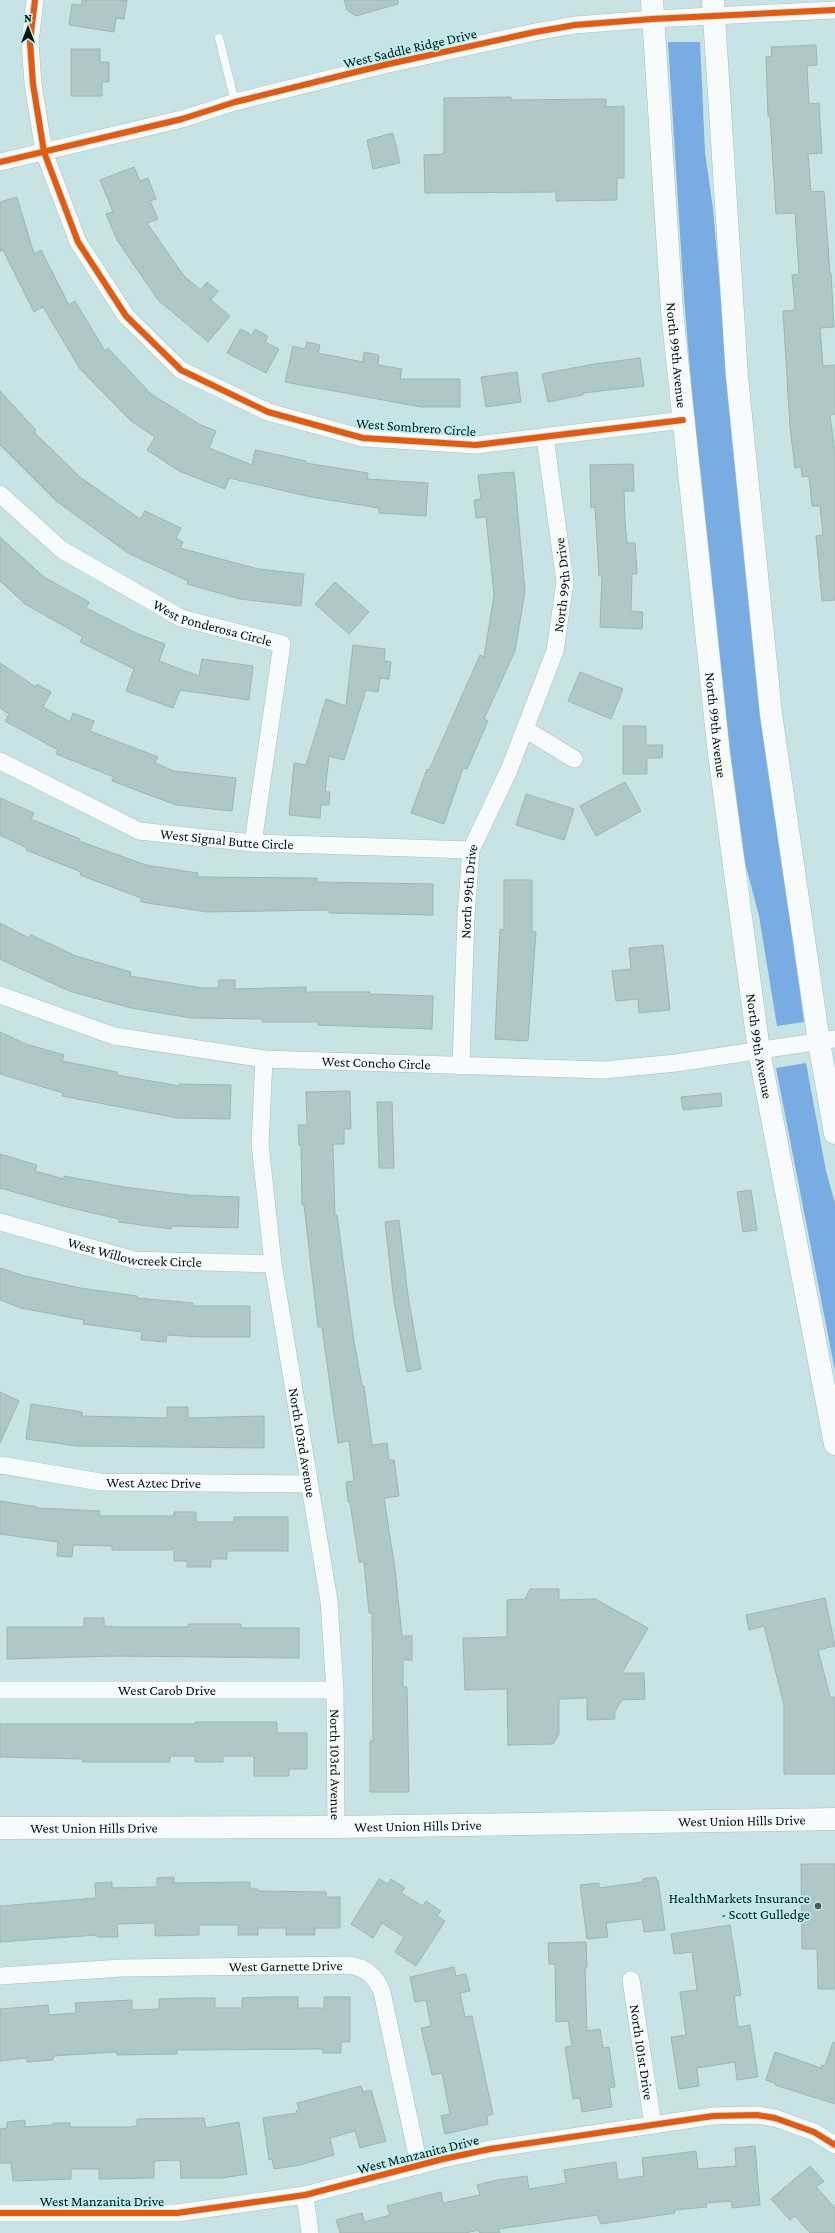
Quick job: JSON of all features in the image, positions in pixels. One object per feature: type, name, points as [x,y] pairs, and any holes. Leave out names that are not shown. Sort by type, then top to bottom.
[{"type":"main road","points":[[713,8],[737,376],[756,578],[771,714],[827,1040],[835,1133]]},
{"type":"main road","name":"North 99th Avenue","points":[[652,10],[672,312],[719,754],[759,1051],[835,1444]]},
{"type":"main road","name":"West Union Hills Drive","points":[[0,1828],[336,1827],[835,1819]]},
{"type":"street","name":"West Sombrero Circle","points":[[35,0],[30,42],[33,84],[44,152],[78,242],[126,316],[181,370],[268,412],[363,438],[476,445],[545,438],[683,420]]},
{"type":"street","name":"West Saddle Ridge Drive","points":[[0,162],[182,119],[235,102],[384,66],[535,32],[652,10],[713,8],[835,10]]},
{"type":"street","name":"North 99th Drive","points":[[461,1066],[466,915],[471,850],[509,770],[555,651],[565,582],[545,438]]},
{"type":"street","name":"West Ponderosa Circle","points":[[0,494],[62,550],[181,618],[282,644],[253,843]]},
{"type":"street","points":[[525,728],[574,759]]},
{"type":"street","name":"West Signal Butte Circle","points":[[0,761],[139,832],[253,843],[471,850]]},
{"type":"street","name":"West Concho Circle","points":[[0,995],[114,1036],[264,1059],[604,1070],[636,1068],[827,1040]]},
{"type":"street","name":"North 103rd Avenue","points":[[264,1059],[260,1144],[273,1264],[308,1484],[329,1601],[335,1690],[336,1827]]},
{"type":"street","name":"West Willowcreek Circle","points":[[0,1222],[134,1260],[273,1264]]},
{"type":"street","name":"West Aztec Drive","points":[[0,1465],[100,1482],[308,1484]]},
{"type":"street","name":"West Carob Drive","points":[[0,1690],[335,1690]]},
{"type":"street","name":"West Garnette Drive","points":[[0,1976],[78,1970],[176,1966],[348,1965],[364,1970],[376,1980],[382,1992],[419,2165]]},
{"type":"street","name":"North 101st Drive","points":[[631,1980],[653,2125]]},
{"type":"street","name":"West Manzanita Drive","points":[[0,2213],[177,2213],[305,2195],[419,2165],[490,2149],[713,2116],[757,2115],[795,2123],[814,2132],[835,2145]]},
{"type":"street","points":[[305,2195],[310,2233]]},
{"type":"lane","points":[[219,38],[235,102]]},
{"type":"water","points":[[668,42],[700,42],[705,152],[713,209],[726,356],[769,762],[804,1022],[777,1026],[759,916],[742,851],[728,751],[702,515],[684,297]]},
{"type":"water","points":[[806,1063],[826,1171],[835,1203],[835,1371],[776,1068]]},
{"type":"building","points":[[82,0],[127,0],[124,19],[116,18],[114,32],[69,25],[72,4],[82,5]]},
{"type":"building","points":[[344,0],[398,0],[398,4],[356,16],[347,10]]},
{"type":"building","points":[[816,45],[817,65],[807,66],[809,104],[819,103],[822,153],[808,154],[811,192],[824,191],[830,274],[831,273],[834,327],[820,328],[823,366],[835,365],[835,414],[830,415],[835,453],[835,600],[822,601],[816,536],[823,535],[820,506],[812,506],[809,476],[802,477],[801,467],[795,468],[790,427],[783,311],[795,310],[792,275],[799,274],[795,213],[776,214],[770,116],[768,116],[766,57],[772,56],[771,47]]},
{"type":"building","points":[[71,49],[100,49],[100,62],[109,62],[109,82],[102,82],[102,96],[71,96]]},
{"type":"building","points":[[511,97],[511,100],[606,99],[606,107],[624,106],[624,178],[617,178],[617,200],[556,201],[556,192],[425,193],[424,155],[444,154],[444,98]]},
{"type":"building","points":[[393,133],[400,163],[373,169],[367,140]]},
{"type":"building","points":[[134,167],[140,181],[148,178],[156,199],[150,201],[158,219],[147,223],[184,276],[201,290],[207,282],[218,291],[211,300],[230,316],[208,342],[158,300],[117,240],[106,214],[113,212],[100,180]]},
{"type":"building","points":[[17,197],[34,254],[41,250],[69,305],[75,301],[105,351],[108,348],[151,394],[199,424],[216,431],[209,448],[252,465],[255,450],[306,461],[306,463],[368,473],[367,479],[428,483],[426,516],[379,513],[379,508],[311,497],[229,478],[225,489],[179,471],[147,450],[155,437],[131,421],[80,369],[43,307],[34,312],[3,250],[0,251],[0,202]]},
{"type":"building","points":[[240,329],[252,335],[255,329],[268,336],[265,342],[279,349],[266,373],[227,353]]},
{"type":"building","points":[[307,342],[320,345],[318,353],[363,362],[364,352],[379,355],[378,365],[402,369],[400,379],[460,379],[460,407],[421,407],[285,382],[293,346],[305,349]]},
{"type":"building","points":[[640,358],[644,386],[583,393],[583,395],[548,402],[542,374],[594,364]]},
{"type":"building","points":[[517,372],[521,402],[486,407],[481,377]]},
{"type":"building","points":[[0,391],[36,430],[34,432],[80,477],[140,519],[145,511],[181,528],[176,538],[183,542],[180,548],[258,569],[304,574],[301,606],[240,599],[187,584],[188,581],[128,553],[56,501],[0,445]]},
{"type":"building","points":[[633,464],[634,491],[624,491],[625,522],[627,543],[635,543],[637,574],[632,574],[631,611],[643,612],[642,629],[600,627],[602,576],[599,576],[595,507],[591,508],[590,465]]},
{"type":"building","points":[[514,472],[525,591],[515,651],[484,719],[488,721],[467,769],[463,768],[444,824],[411,813],[427,769],[429,770],[480,655],[484,657],[494,595],[486,517],[476,518],[474,500],[481,499],[478,475]]},
{"type":"building","points":[[0,537],[44,577],[89,602],[86,608],[138,634],[165,644],[159,661],[199,676],[202,659],[253,666],[249,700],[180,690],[173,708],[126,691],[134,669],[80,642],[83,637],[25,604],[0,581]]},
{"type":"building","points":[[335,582],[369,612],[349,634],[315,604]]},
{"type":"building","points":[[353,645],[385,649],[384,661],[391,662],[389,679],[380,678],[378,692],[366,690],[344,760],[329,756],[325,792],[330,792],[329,805],[321,805],[320,818],[289,815],[294,763],[306,765],[326,699],[346,706]]},
{"type":"building","points":[[0,663],[36,687],[37,684],[51,692],[43,707],[70,722],[73,713],[94,721],[90,731],[158,757],[155,763],[174,771],[236,778],[232,811],[176,805],[112,781],[114,777],[56,754],[58,750],[5,721],[9,714],[0,708]]},
{"type":"building","points":[[580,672],[623,689],[611,719],[568,701]]},
{"type":"building","points":[[623,726],[646,726],[646,745],[663,745],[662,758],[647,758],[647,774],[623,774]]},
{"type":"building","points":[[625,782],[641,811],[596,836],[580,806]]},
{"type":"building","points":[[526,794],[574,809],[564,840],[516,825]]},
{"type":"building","points":[[0,798],[34,813],[31,819],[80,839],[79,841],[146,865],[198,873],[197,877],[317,878],[317,882],[433,884],[433,915],[329,913],[329,910],[207,912],[141,902],[141,898],[80,875],[81,872],[26,850],[27,848],[0,835]]},
{"type":"building","points":[[504,880],[532,880],[532,931],[536,932],[528,1041],[495,1039],[500,929],[504,930]]},
{"type":"building","points":[[0,923],[29,938],[31,935],[76,956],[131,972],[130,976],[202,988],[218,988],[219,980],[235,980],[235,989],[306,987],[306,992],[370,992],[370,994],[433,996],[432,1029],[318,1025],[319,1022],[262,1022],[262,1019],[191,1018],[131,1008],[69,991],[0,959]]},
{"type":"building","points":[[663,945],[670,1010],[639,1013],[638,999],[616,1001],[612,971],[631,969],[629,948]]},
{"type":"building","points":[[0,1032],[26,1044],[64,1055],[62,1061],[117,1072],[117,1075],[179,1086],[179,1084],[231,1085],[230,1119],[178,1118],[62,1096],[63,1093],[0,1074]]},
{"type":"building","points":[[350,1091],[351,1129],[344,1129],[344,1144],[333,1144],[335,1215],[337,1215],[353,1335],[362,1386],[364,1386],[372,1445],[387,1443],[389,1460],[394,1460],[399,1496],[384,1498],[395,1569],[402,1636],[412,1636],[412,1660],[403,1660],[403,1687],[407,1687],[409,1792],[370,1792],[370,1741],[373,1741],[372,1613],[369,1613],[364,1562],[359,1562],[350,1502],[348,1502],[346,1482],[354,1481],[349,1441],[338,1443],[322,1327],[318,1327],[304,1205],[302,1205],[301,1145],[299,1145],[298,1125],[307,1125],[306,1092]]},
{"type":"building","points":[[721,1093],[722,1106],[683,1110],[681,1097]]},
{"type":"building","points":[[377,1102],[392,1102],[394,1168],[379,1168]]},
{"type":"building","points":[[0,1154],[37,1165],[35,1171],[64,1179],[64,1176],[124,1187],[188,1195],[239,1197],[238,1228],[171,1226],[171,1229],[119,1222],[119,1219],[63,1206],[0,1188]]},
{"type":"building","points":[[751,1190],[757,1230],[743,1232],[737,1192]]},
{"type":"building","points":[[399,1220],[408,1296],[421,1369],[407,1372],[394,1301],[385,1222]]},
{"type":"building","points":[[0,1268],[25,1276],[80,1288],[137,1296],[137,1298],[193,1303],[193,1306],[250,1306],[250,1337],[200,1337],[167,1335],[166,1342],[141,1340],[142,1332],[83,1324],[84,1320],[21,1308],[0,1300]]},
{"type":"building","points":[[0,1392],[19,1401],[0,1443]]},
{"type":"building","points":[[31,1404],[82,1412],[82,1416],[167,1418],[167,1407],[188,1407],[188,1418],[264,1416],[264,1448],[77,1446],[26,1439]]},
{"type":"building","points":[[0,1501],[37,1508],[100,1511],[99,1516],[174,1516],[174,1512],[196,1512],[196,1522],[234,1522],[234,1517],[288,1517],[288,1551],[227,1551],[227,1559],[211,1559],[211,1567],[187,1567],[187,1561],[174,1561],[174,1550],[112,1550],[112,1546],[73,1545],[72,1557],[57,1556],[58,1542],[0,1534]]},
{"type":"building","points":[[530,1589],[559,1589],[559,1600],[595,1599],[648,1628],[622,1673],[644,1673],[645,1699],[622,1700],[615,1711],[615,1719],[587,1720],[587,1698],[559,1699],[559,1734],[553,1744],[508,1745],[507,1689],[465,1690],[463,1638],[507,1637],[507,1600],[525,1599]]},
{"type":"building","points":[[825,1598],[835,1646],[818,1650],[830,1697],[835,1697],[835,1774],[784,1774],[784,1705],[764,1626],[749,1630],[746,1615]]},
{"type":"building","points":[[84,1618],[104,1618],[104,1626],[117,1627],[188,1627],[188,1624],[241,1624],[241,1628],[299,1628],[299,1658],[117,1656],[7,1659],[7,1627],[84,1627]]},
{"type":"building","points":[[195,1722],[277,1722],[277,1733],[307,1733],[307,1769],[289,1769],[289,1776],[254,1776],[254,1756],[223,1756],[223,1762],[195,1762],[195,1756],[170,1756],[170,1762],[82,1762],[82,1759],[0,1757],[0,1724],[195,1724]]},
{"type":"building","name":"HealthMarkets Insurance - Scott Gulledge","points":[[801,1864],[835,1864],[835,1989],[818,1989],[817,1949],[802,1949]]},
{"type":"building","points":[[174,1877],[174,1883],[250,1882],[250,1889],[258,1889],[258,1891],[326,1892],[326,1897],[340,1897],[340,1928],[315,1928],[315,1935],[286,1935],[286,1928],[258,1928],[258,1935],[238,1935],[238,1925],[199,1925],[199,1935],[155,1936],[155,1923],[117,1924],[118,1937],[97,1937],[97,1935],[0,1942],[0,1906],[96,1898],[95,1883],[112,1882],[112,1888],[157,1887],[157,1878]]},
{"type":"building","points":[[656,1877],[657,1881],[658,1880],[665,1930],[644,1932],[642,1919],[606,1923],[608,1937],[587,1939],[580,1885],[599,1883],[599,1888],[643,1882],[643,1879]]},
{"type":"building","points":[[379,1879],[388,1884],[391,1879],[405,1888],[401,1893],[423,1906],[426,1901],[441,1911],[437,1916],[445,1921],[416,1966],[395,1952],[404,1937],[382,1923],[373,1938],[351,1924]]},
{"type":"building","points":[[730,1925],[741,1995],[734,1996],[738,2027],[750,2025],[758,2077],[737,2080],[735,2062],[697,2068],[699,2086],[679,2089],[671,2037],[686,2035],[680,1992],[697,1990],[692,1952],[674,1954],[671,1934]]},
{"type":"building","points":[[586,1942],[587,1967],[585,1967],[587,2031],[600,2029],[603,2048],[609,2047],[615,2087],[609,2088],[612,2107],[582,2112],[580,2098],[573,2099],[565,2047],[572,2046],[568,2021],[556,2022],[555,1964],[549,1964],[548,1943]]},
{"type":"building","points":[[454,1967],[456,1976],[466,1974],[470,1991],[460,1993],[465,2017],[472,2016],[493,2114],[487,2116],[488,2124],[445,2134],[441,2116],[450,2114],[442,2073],[432,2075],[421,2028],[431,2026],[426,2000],[415,2002],[410,1977]]},
{"type":"building","points":[[298,1997],[298,2008],[324,2008],[324,1997],[350,1997],[350,2042],[341,2042],[341,2053],[323,2053],[323,2049],[177,2050],[177,2054],[117,2055],[117,2052],[53,2056],[53,2060],[27,2062],[27,2058],[0,2061],[0,2009],[48,2005],[49,2015],[76,2013],[75,2003],[132,2000],[132,2010],[159,2009],[159,1999],[190,1998],[215,1998],[215,2008],[242,2008],[242,1998]]},
{"type":"building","points":[[833,2042],[835,2043],[835,2104],[775,2085],[776,2084],[766,2080],[775,2052],[821,2068],[822,2065],[825,2066]]},
{"type":"building","points":[[361,2086],[363,2092],[371,2090],[386,2141],[360,2148],[355,2131],[330,2138],[334,2155],[300,2165],[274,2169],[272,2159],[269,2160],[263,2118],[297,2113],[296,2111],[299,2110],[297,2103]]},
{"type":"building","points":[[204,2118],[206,2128],[239,2122],[247,2174],[222,2178],[181,2178],[180,2160],[154,2161],[154,2178],[99,2179],[99,2169],[71,2169],[71,2179],[13,2181],[11,2163],[0,2163],[0,2129],[7,2128],[7,2122],[25,2120],[25,2127],[53,2125],[53,2123],[70,2123],[70,2127],[128,2127],[137,2126],[137,2119]]},
{"type":"building","points":[[755,2146],[760,2205],[732,2208],[732,2201],[706,2203],[707,2207],[674,2210],[675,2213],[601,2224],[597,2215],[499,2229],[500,2233],[480,2233],[479,2230],[465,2233],[340,2233],[336,2220],[362,2213],[364,2222],[390,2215],[387,2206],[441,2192],[443,2203],[480,2195],[477,2185],[497,2180],[527,2176],[529,2189],[566,2183],[564,2170],[616,2162],[618,2180],[644,2176],[642,2158],[696,2151],[698,2169],[736,2166],[735,2148]]},
{"type":"building","points":[[810,2166],[824,2181],[816,2187],[835,2208],[835,2233],[810,2233],[795,2216],[790,2220],[771,2199]]},
{"type":"cycle path","points":[[35,0],[30,42],[33,84],[44,152],[78,242],[126,316],[181,370],[268,412],[363,438],[476,445],[683,420]]},
{"type":"cycle path","points":[[0,162],[182,119],[235,102],[384,65],[535,32],[575,25],[652,19],[835,10]]},
{"type":"cycle path","points":[[0,2213],[177,2213],[305,2195],[443,2159],[490,2149],[713,2116],[757,2115],[775,2118],[814,2132],[835,2145]]},
{"type":"place","name":"HealthMarkets Insurance - Scott Gulledge","points":[[818,1906]]}]
